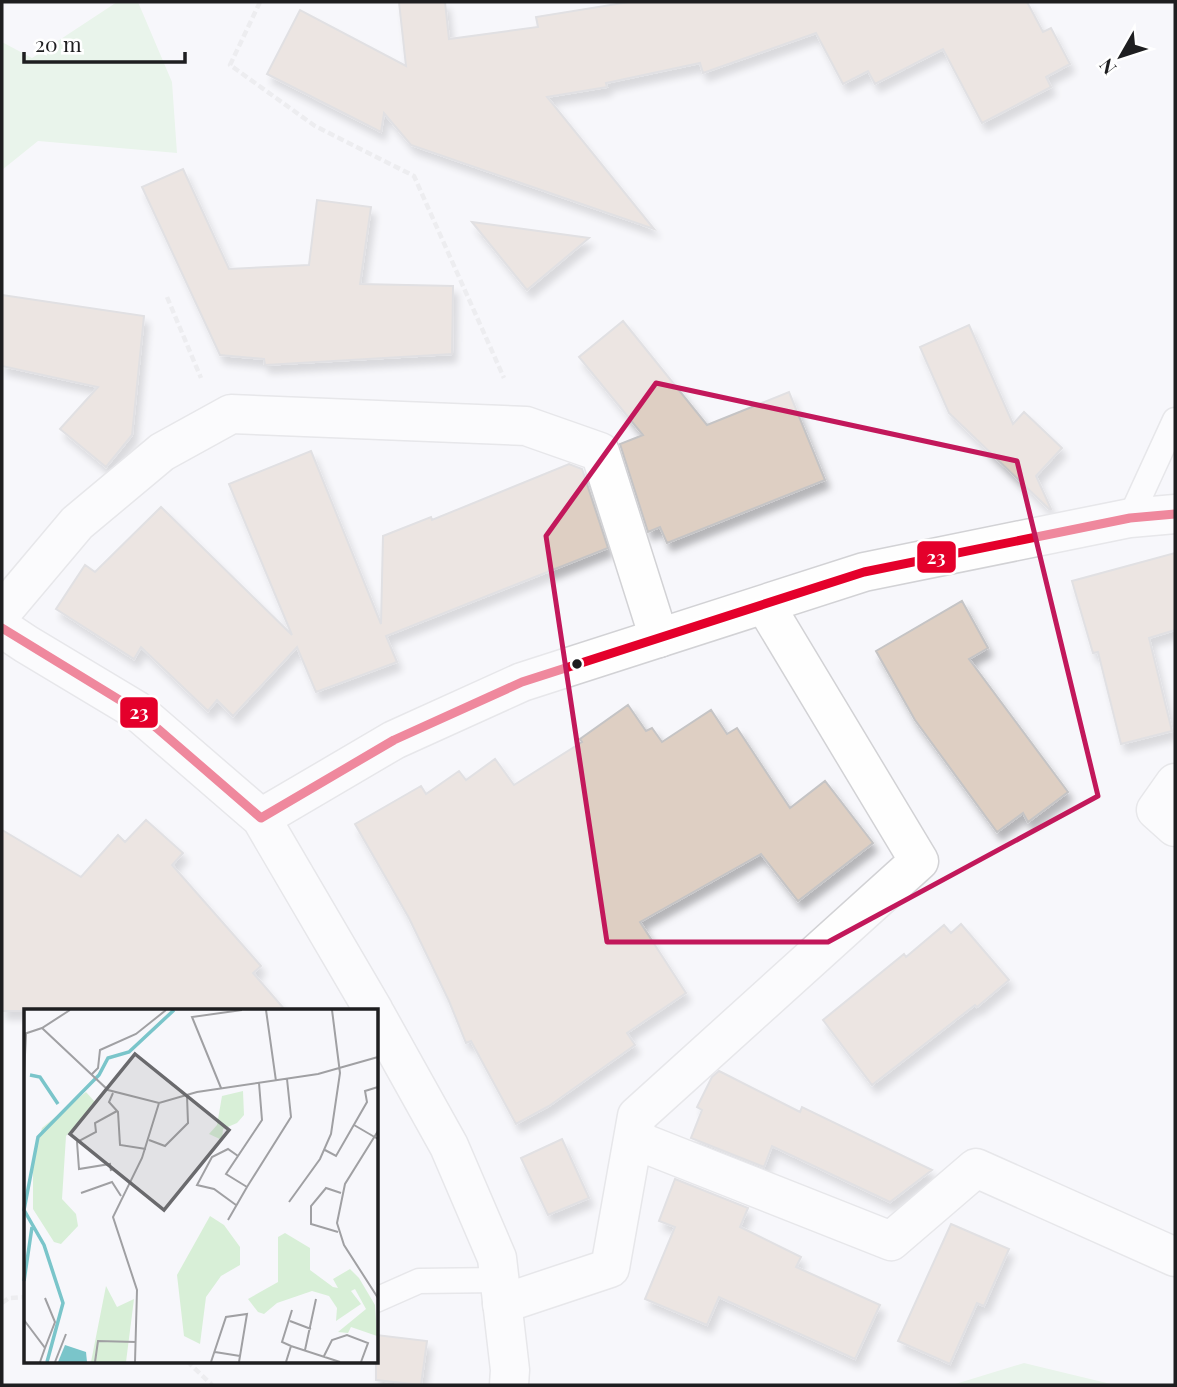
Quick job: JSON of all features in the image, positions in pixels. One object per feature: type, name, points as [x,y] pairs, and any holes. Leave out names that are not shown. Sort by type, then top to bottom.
[{"type":"street","points":[[2,612],[77,523],[162,452],[231,414],[526,426],[600,452],[659,638]]},
{"type":"street","points":[[261,818],[394,740],[522,682],[765,606],[863,572],[1130,518],[1175,514]]},
{"type":"street","points":[[500,1292],[610,1268],[637,1116],[919,861],[765,606]]},
{"type":"street","points":[[2,628],[136,710],[261,818],[373,1009]]},
{"type":"street","points":[[1175,783],[1156,810],[1175,827]]},
{"type":"street","points":[[378,1018],[449,1146],[497,1258],[510,1370],[509,1385]]},
{"type":"street","points":[[633,1139],[891,1241],[976,1168],[1175,1257]]},
{"type":"lane","points":[[1130,518],[1175,420]]},
{"type":"lane","points":[[378,1299],[419,1281],[500,1292]]},
{"type":"path","points":[[261,2],[230,65],[315,126],[414,176],[526,426]]},
{"type":"path","points":[[167,297],[219,420]]},
{"type":"path","points":[[2,1303],[9,1298],[24,1297]]},
{"type":"path","points":[[188,1362],[212,1385]]},
{"type":"highlighted area","points":[[656,383],[1017,461],[1098,796],[828,942],[607,942],[546,536]]},
{"type":"green space","points":[[117,2],[138,2],[172,82],[177,153],[38,141],[2,170],[2,42],[32,58]]},
{"type":"green space","points":[[1024,1363],[1115,1385],[952,1385]]},
{"type":"building","points":[[399,2],[445,2],[449,39],[538,27],[536,17],[629,2],[1027,2],[1043,32],[1051,28],[1070,64],[1046,77],[1051,87],[982,123],[943,49],[875,84],[868,71],[843,84],[816,33],[703,73],[700,63],[606,83],[607,87],[547,97],[654,229],[411,145],[384,113],[381,132],[267,74],[300,10],[406,66]]},
{"type":"building","points":[[183,169],[229,269],[309,265],[317,200],[371,207],[360,284],[453,286],[452,354],[265,365],[264,359],[220,355],[142,187]]},
{"type":"building","points":[[472,222],[589,238],[527,290]]},
{"type":"building","points":[[2,295],[144,316],[132,435],[106,467],[60,429],[98,387],[2,366]]},
{"type":"building","points":[[623,321],[707,425],[789,392],[825,480],[667,543],[660,527],[648,532],[620,444],[643,435],[579,357]]},
{"type":"building","points":[[969,325],[1013,424],[1024,412],[1062,448],[1036,476],[1051,509],[949,413],[920,347]]},
{"type":"building","points":[[311,451],[381,624],[383,536],[431,517],[432,520],[569,464],[582,469],[608,548],[386,636],[397,662],[316,692],[297,647],[233,716],[217,700],[208,711],[141,647],[134,659],[56,609],[85,565],[95,572],[161,507],[292,635],[229,484]]},
{"type":"building","points":[[1175,553],[1175,630],[1149,638],[1172,731],[1121,744],[1098,652],[1093,653],[1072,581]]},
{"type":"building","points":[[962,601],[988,648],[969,659],[1068,792],[1028,822],[1023,813],[997,832],[915,720],[876,651]]},
{"type":"building","points":[[628,705],[646,731],[652,728],[662,742],[711,710],[727,734],[737,728],[790,808],[825,781],[873,843],[798,901],[761,854],[640,922],[686,993],[627,1033],[635,1045],[549,1106],[516,1124],[471,1041],[466,1043],[409,918],[355,824],[421,786],[426,794],[459,771],[466,780],[495,759],[514,785],[582,742],[580,739]]},
{"type":"building","points":[[146,820],[183,853],[172,865],[261,966],[253,973],[284,1009],[2,1011],[2,830],[81,877],[118,835],[125,842]]},
{"type":"building","points":[[961,924],[1009,980],[872,1085],[823,1020],[944,925],[951,933]]},
{"type":"building","points":[[719,1071],[800,1112],[802,1107],[932,1170],[890,1202],[772,1146],[764,1167],[691,1138],[702,1110],[697,1107],[712,1077]]},
{"type":"building","points":[[562,1139],[589,1198],[548,1215],[521,1158]]},
{"type":"building","points":[[675,1179],[748,1208],[740,1227],[801,1257],[796,1267],[880,1305],[855,1359],[719,1297],[707,1325],[645,1299],[675,1227],[659,1221]]},
{"type":"building","points":[[951,1224],[1009,1249],[984,1306],[977,1303],[950,1364],[898,1341]]},
{"type":"building","points":[[378,1335],[427,1341],[421,1385],[376,1380]]},
{"type":"transit line","name":"23","points":[[261,818],[394,740],[522,682],[864,572],[1130,518],[1175,514]]},
{"type":"transit line","name":"23","points":[[2,628],[136,710],[261,818]]}]
